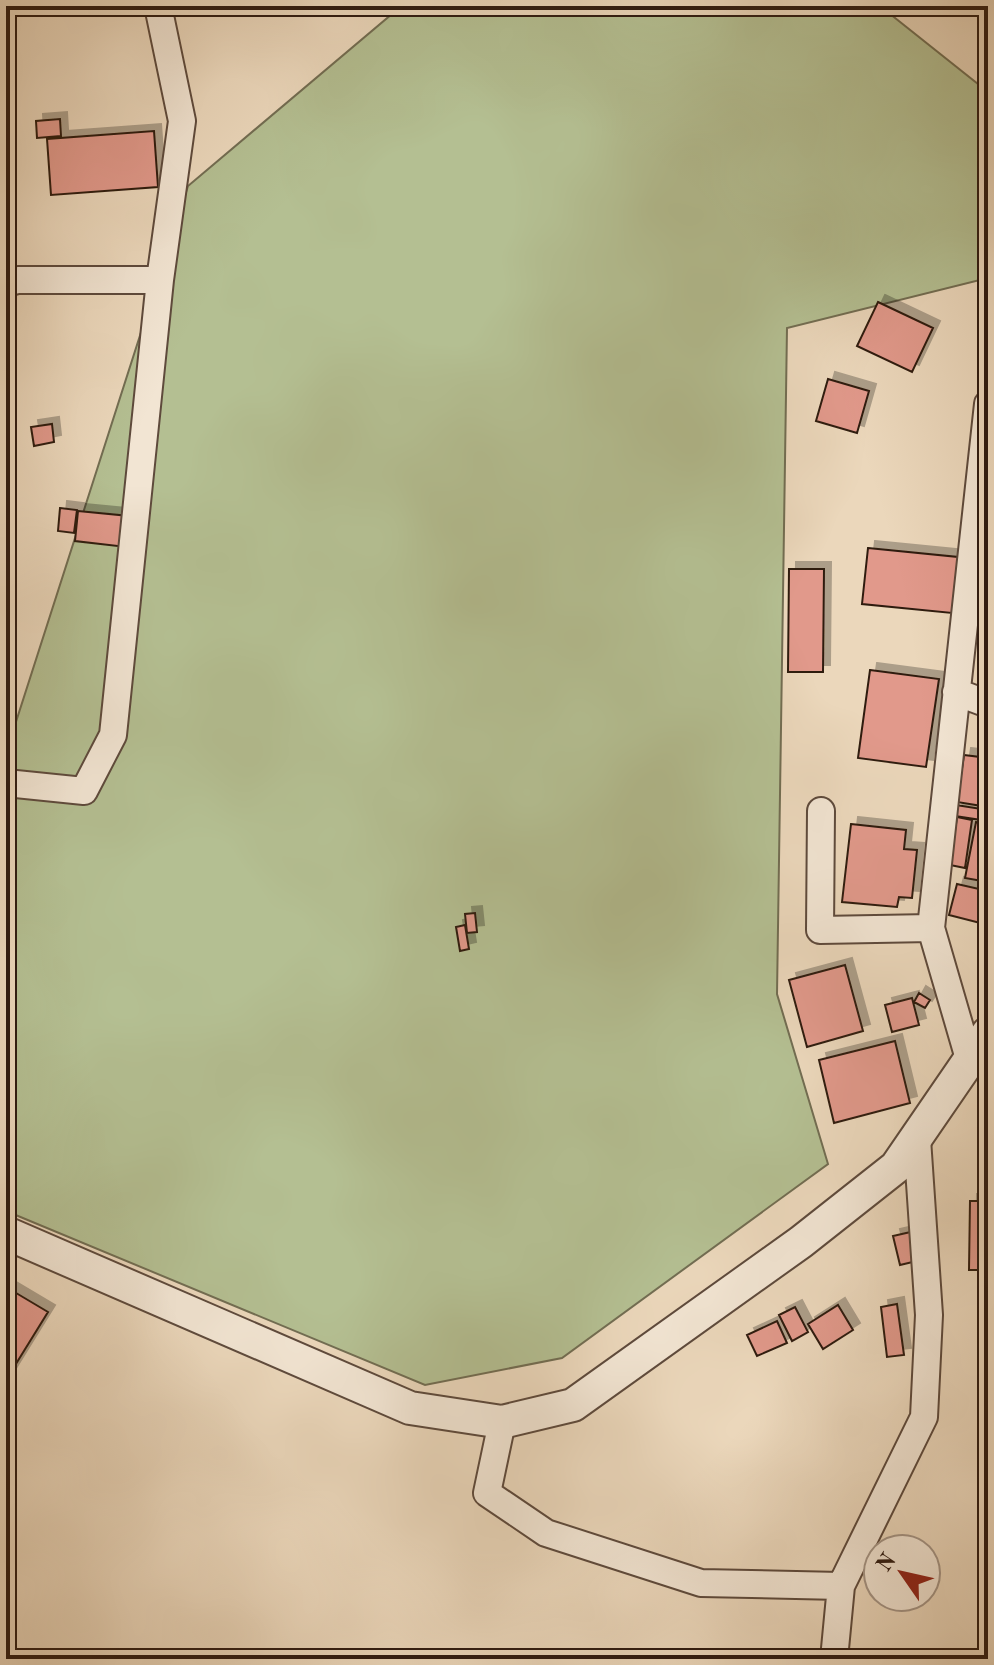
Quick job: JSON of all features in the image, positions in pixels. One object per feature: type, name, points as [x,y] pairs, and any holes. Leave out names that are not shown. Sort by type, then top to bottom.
[{"type":"street","points":[[6,783],[84,791],[113,735],[160,280],[182,121],[158,6]]},
{"type":"street","points":[[6,283],[18,280],[160,280]]},
{"type":"street","points":[[970,1062],[931,928],[988,404]]},
{"type":"street","points":[[956,692],[988,704]]},
{"type":"street","points":[[821,811],[820,930],[931,928]]},
{"type":"street","points":[[6,1233],[410,1408],[502,1422],[573,1405],[801,1242],[896,1167],[988,1033]]},
{"type":"street","points":[[834,1659],[841,1586],[924,1417],[929,1315],[917,1139]]},
{"type":"street","points":[[502,1422],[487,1493],[546,1533],[701,1583],[841,1586]]},
{"type":"green space","points":[[423,6],[880,6],[988,92],[988,278],[787,328],[777,994],[828,1164],[562,1358],[425,1385],[6,1211],[6,753],[188,186],[392,14]]},
{"type":"building","points":[[60,119],[61,136],[37,138],[36,121]]},
{"type":"building","points":[[154,131],[158,187],[51,195],[47,139]]},
{"type":"building","points":[[878,302],[933,328],[912,372],[857,346]]},
{"type":"building","points":[[828,379],[869,391],[857,433],[816,421]]},
{"type":"building","points":[[52,424],[54,442],[34,446],[31,427]]},
{"type":"building","points":[[60,508],[77,510],[74,533],[58,531]]},
{"type":"building","points":[[78,511],[129,516],[126,547],[75,541]]},
{"type":"building","points":[[868,548],[958,557],[952,613],[862,604]]},
{"type":"building","points":[[789,569],[824,569],[823,672],[788,672]]},
{"type":"building","points":[[870,670],[939,679],[926,767],[858,758]]},
{"type":"building","points":[[964,755],[988,758],[988,807],[957,802]]},
{"type":"building","points":[[956,805],[988,810],[988,821],[955,816]]},
{"type":"building","points":[[957,817],[972,820],[965,868],[950,865]]},
{"type":"building","points":[[976,822],[988,825],[988,882],[965,878]]},
{"type":"building","points":[[851,824],[906,830],[904,849],[917,850],[912,898],[899,897],[897,907],[842,902]]},
{"type":"building","points":[[957,884],[988,891],[988,925],[949,915]]},
{"type":"building","points":[[475,913],[477,932],[467,933],[465,914]]},
{"type":"building","points":[[465,925],[469,949],[460,951],[456,927]]},
{"type":"building","points":[[845,965],[863,1031],[807,1047],[789,980]]},
{"type":"building","points":[[919,993],[930,1000],[925,1008],[914,1002]]},
{"type":"building","points":[[912,998],[919,1025],[892,1032],[885,1005]]},
{"type":"building","points":[[895,1041],[910,1103],[834,1123],[819,1060]]},
{"type":"building","points":[[970,1201],[988,1201],[988,1270],[969,1270]]},
{"type":"building","points":[[915,1231],[921,1260],[900,1265],[893,1236]]},
{"type":"building","points":[[981,1276],[988,1276],[988,1293],[981,1292]]},
{"type":"building","points":[[6,1287],[48,1312],[6,1380]]},
{"type":"building","points":[[897,1304],[904,1355],[887,1357],[881,1307]]},
{"type":"building","points":[[838,1305],[853,1330],[823,1349],[808,1324]]},
{"type":"building","points":[[795,1307],[808,1332],[792,1341],[779,1315]]},
{"type":"building","points":[[777,1321],[787,1343],[757,1356],[747,1335]]}]
